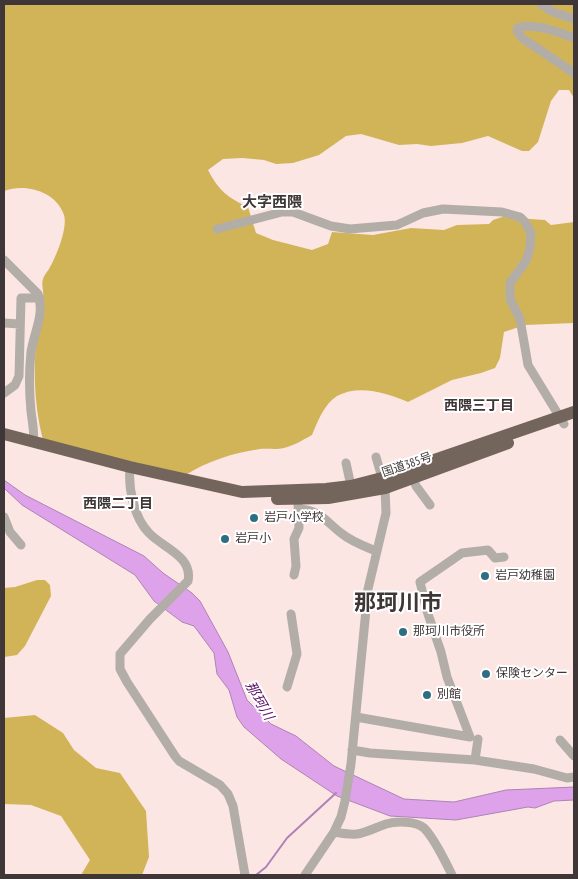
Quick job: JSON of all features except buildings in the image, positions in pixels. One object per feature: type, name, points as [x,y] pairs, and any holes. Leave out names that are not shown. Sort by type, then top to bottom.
[{"type":"highway","name":"国道385号","points":[[298,500],[351,486],[413,478],[566,420],[574,412]]},
{"type":"highway","name":"国道385号","points":[[4,434],[130,467],[242,492],[298,500],[328,498],[383,483],[566,420]]},
{"type":"street","points":[[541,4],[553,12],[574,19]]},
{"type":"street","points":[[574,38],[532,26],[523,26],[518,28],[517,31],[522,38],[574,73]]},
{"type":"street","points":[[217,229],[282,212],[293,212],[331,226],[350,229],[396,226],[423,213],[443,210],[502,212],[520,217],[532,234],[526,261],[510,283],[510,299],[520,319],[528,365],[546,397],[566,420]]},
{"type":"street","points":[[4,261],[40,298],[42,311],[31,352],[29,382],[31,412],[35,433],[33,442]]},
{"type":"street","points":[[4,393],[15,385],[19,376],[22,298],[40,298]]},
{"type":"street","points":[[4,323],[20,324]]},
{"type":"street","points":[[305,875],[334,832],[341,818],[345,801],[351,764],[368,589],[386,513],[383,483],[376,457]]},
{"type":"street","points":[[346,463],[351,486]]},
{"type":"street","points":[[130,467],[134,503],[142,524],[154,538],[186,564],[190,572],[188,581],[120,654],[120,669],[126,682],[179,762],[220,785],[228,794],[233,806],[245,875]]},
{"type":"street","points":[[413,478],[416,486],[430,505]]},
{"type":"street","points":[[298,500],[308,510],[327,519],[342,534],[356,543],[376,551]]},
{"type":"street","points":[[294,575],[296,566],[294,539],[299,528],[298,500]]},
{"type":"street","points":[[4,517],[10,532],[21,545]]},
{"type":"street","points":[[356,717],[470,737],[447,677],[420,582],[462,553],[488,550],[495,558],[504,557]]},
{"type":"street","points":[[287,687],[297,654],[291,614]]},
{"type":"street","points":[[476,760],[478,739]]},
{"type":"street","points":[[560,740],[574,756]]},
{"type":"street","points":[[352,750],[370,753],[476,760],[534,769],[567,778],[574,777]]},
{"type":"street","points":[[334,832],[349,835],[362,834],[388,823],[413,823],[423,827],[452,875]]},
{"type":"shaded area","points":[[4,4],[574,4],[574,98],[569,90],[559,90],[551,101],[538,142],[529,151],[522,151],[488,136],[462,143],[431,146],[417,144],[399,145],[361,134],[346,136],[319,155],[293,163],[276,164],[264,160],[242,158],[223,159],[208,170],[224,193],[248,207],[256,233],[273,240],[312,250],[328,244],[332,232],[373,235],[411,228],[444,230],[457,225],[489,224],[493,220],[502,217],[545,220],[551,225],[574,222],[574,323],[525,325],[504,332],[500,358],[495,368],[452,380],[408,402],[373,391],[346,392],[332,399],[312,435],[298,443],[281,449],[260,449],[230,455],[202,466],[184,476],[43,440],[37,411],[36,338],[43,297],[43,279],[58,250],[65,221],[60,207],[54,200],[39,191],[21,188],[4,191]]},
{"type":"shaded area","points":[[4,480],[25,495],[144,556],[163,573],[192,593],[200,601],[228,652],[247,700],[271,724],[296,736],[334,766],[404,799],[454,802],[506,790],[574,787],[574,800],[554,801],[535,808],[528,807],[456,820],[390,816],[337,796],[281,759],[244,727],[237,717],[229,690],[217,674],[214,653],[194,626],[182,622],[154,601],[135,575],[22,505],[4,488]]},
{"type":"shaded area","points":[[37,580],[45,580],[50,585],[51,596],[25,646],[17,655],[4,657],[4,588],[15,587]]},
{"type":"shaded area","points":[[35,715],[63,733],[74,750],[96,768],[120,773],[146,811],[149,857],[142,875],[81,875],[90,860],[61,816],[31,805],[4,804],[4,718]]},
{"type":"waterway","points":[[256,875],[266,867],[287,838],[336,793]]},
{"type":"place","name":"岩戸小学校","points":[[254,518]]},
{"type":"place","name":"岩戸小","points":[[225,539]]},
{"type":"place","name":"岩戸幼稚園","points":[[485,576]]},
{"type":"place","name":"那珂川市役所","points":[[403,632]]},
{"type":"place","name":"保険センター","points":[[486,674]]},
{"type":"place","name":"別館","points":[[427,695]]},
{"type":"district","name":"大字西隈","points":[[272,203]]},
{"type":"district","name":"西隈三丁目","points":[[479,406]]},
{"type":"district","name":"西隈二丁目","points":[[118,504]]},
{"type":"district","name":"那珂川市","points":[[398,604]]},
{"type":"water label","name":"那珂川","points":[[259,701]]}]
